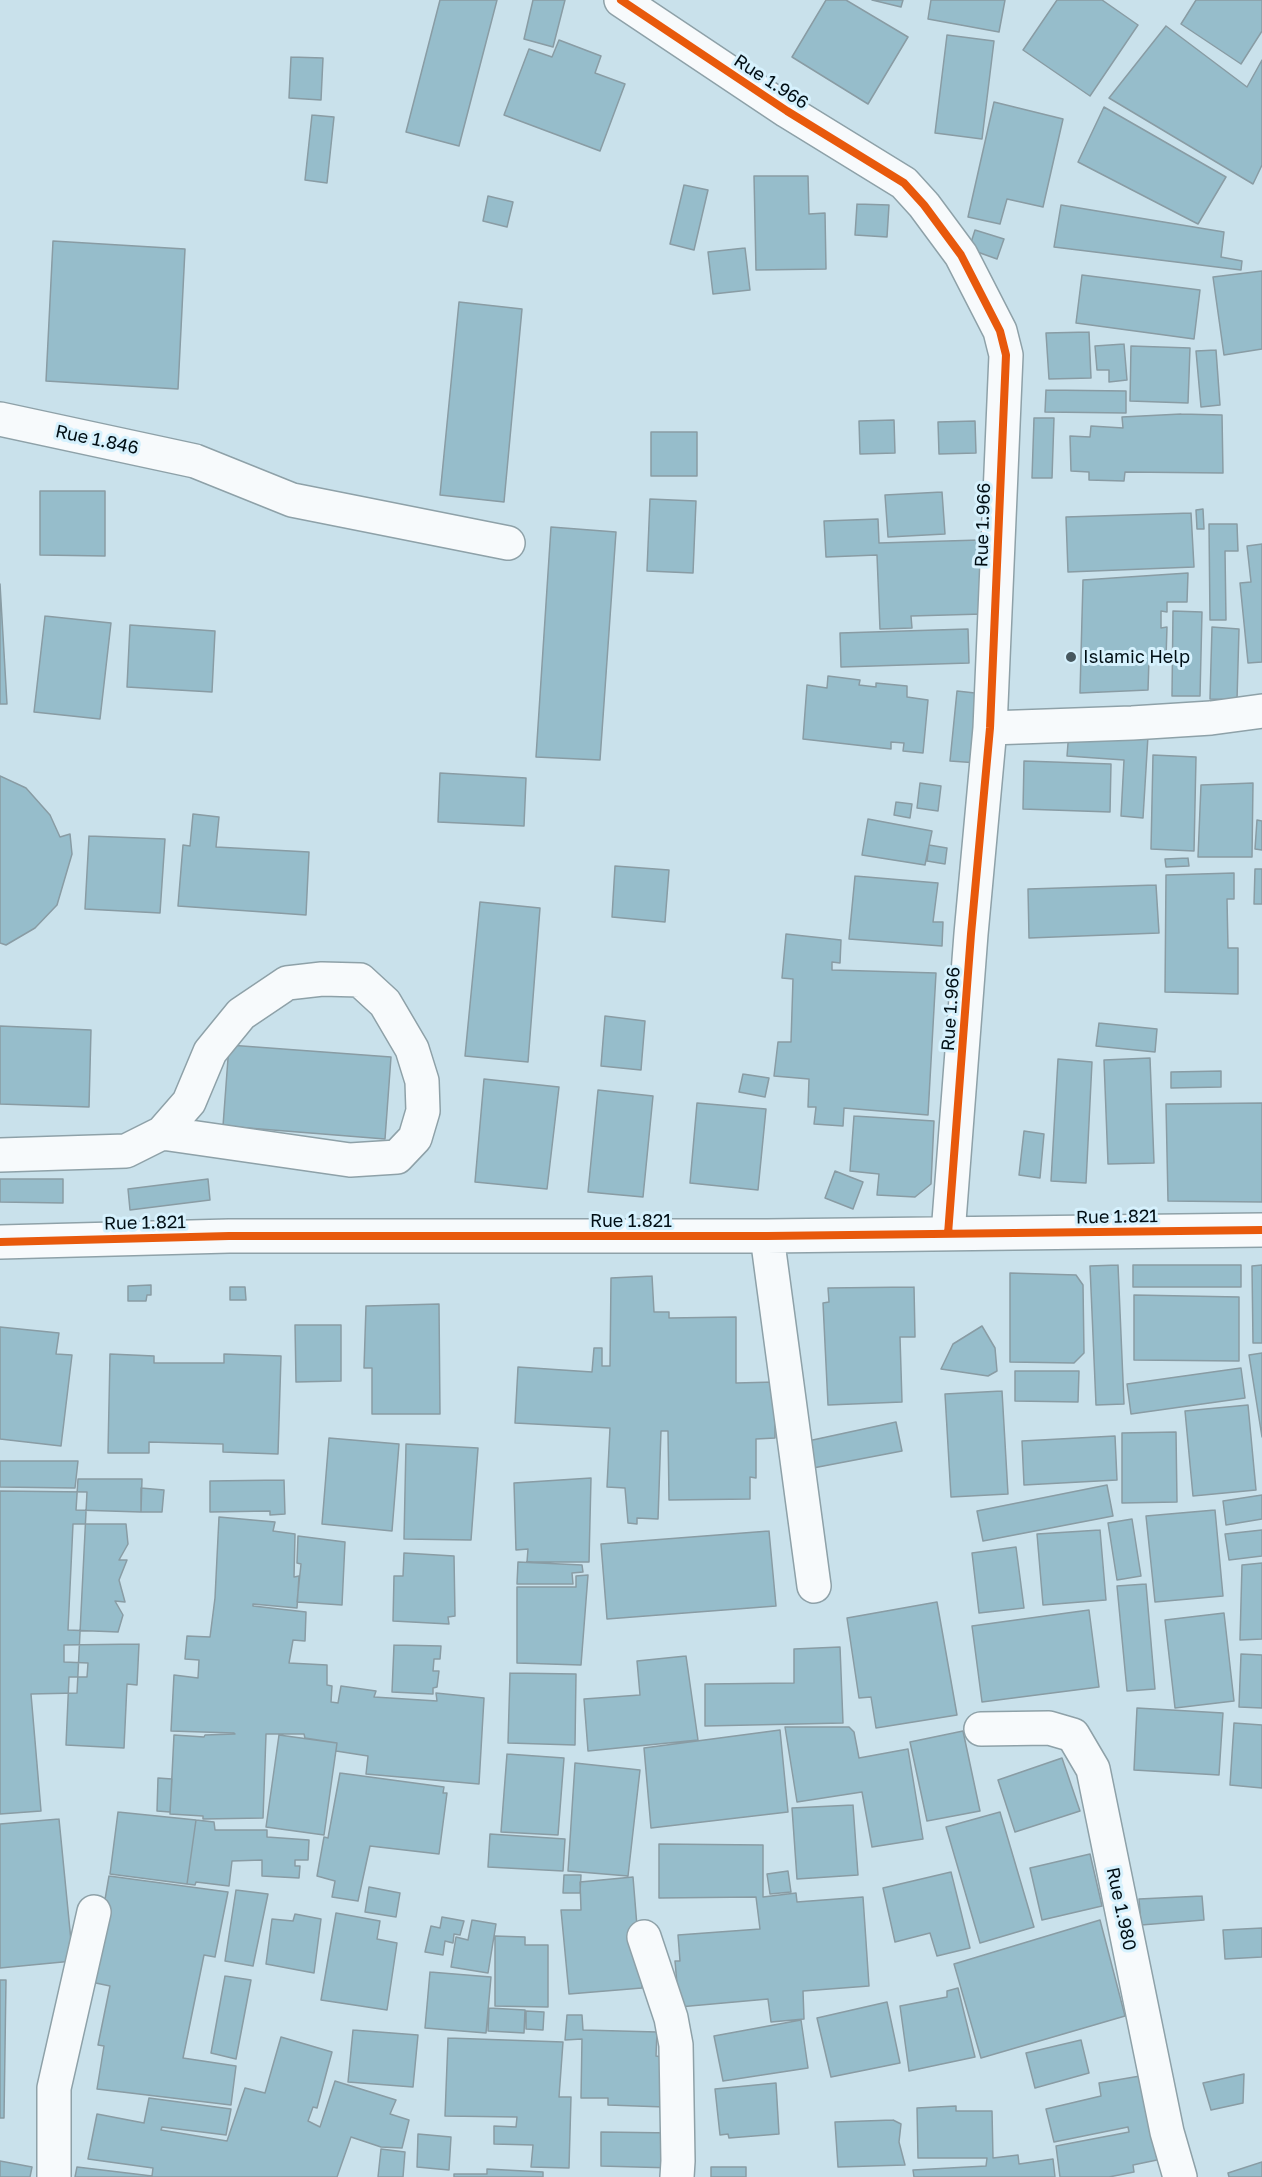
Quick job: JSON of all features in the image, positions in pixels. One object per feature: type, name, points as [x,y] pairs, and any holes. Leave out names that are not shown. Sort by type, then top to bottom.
[{"type":"street","name":"Rue 1.966","points":[[621,0],[787,111],[904,183],[924,205],[961,255],[1000,330],[1006,355],[990,728],[971,934],[948,1234]]},
{"type":"street","name":"Rue 1.846","points":[[0,419],[195,461],[292,500],[508,543]]},
{"type":"street","points":[[990,728],[1132,723],[1211,718],[1262,711]]},
{"type":"street","points":[[0,1155],[126,1151],[162,1133],[189,1102],[210,1052],[241,1014],[287,983],[322,979],[360,980],[385,1003],[412,1048],[422,1081],[423,1111],[416,1138],[397,1157],[350,1160],[162,1133]]},
{"type":"street","name":"Rue 1.821","points":[[0,1242],[229,1236],[767,1236],[1262,1230]]},
{"type":"street","points":[[767,1236],[814,1586]]},
{"type":"street","name":"Rue 1.980","points":[[981,1729],[1049,1728],[1073,1735],[1093,1769],[1167,2132],[1180,2177]]},
{"type":"street","points":[[54,2177],[54,2088],[94,1912]]},
{"type":"street","points":[[644,1937],[671,2018],[676,2045],[677,2177]]},
{"type":"building","points":[[440,0],[497,0],[459,146],[406,132]]},
{"type":"building","points":[[533,0],[565,0],[553,47],[524,39]]},
{"type":"building","points":[[826,0],[846,0],[908,37],[868,104],[792,57]]},
{"type":"building","points":[[872,0],[903,0],[901,7]]},
{"type":"building","points":[[931,0],[1005,0],[999,32],[928,19]]},
{"type":"building","points":[[1057,0],[1102,0],[1138,25],[1090,96],[1023,50]]},
{"type":"building","points":[[1196,0],[1262,0],[1262,31],[1241,64],[1181,24]]},
{"type":"building","points":[[1166,26],[1247,87],[1262,60],[1262,165],[1253,184],[1109,98]]},
{"type":"building","points":[[947,35],[994,41],[982,139],[935,133]]},
{"type":"building","points":[[559,40],[601,56],[595,73],[625,84],[600,151],[504,115],[529,49],[552,57]]},
{"type":"building","points":[[291,57],[323,58],[321,100],[289,98]]},
{"type":"building","points":[[994,102],[1063,119],[1043,207],[1007,199],[1000,224],[968,217]]},
{"type":"building","points":[[1104,107],[1226,177],[1198,224],[1078,162]]},
{"type":"building","points":[[312,115],[334,117],[327,183],[305,180]]},
{"type":"building","points":[[754,176],[808,176],[809,214],[825,213],[826,269],[756,270]]},
{"type":"building","points":[[684,185],[708,190],[694,250],[670,244]]},
{"type":"building","points":[[488,196],[513,202],[507,227],[483,221]]},
{"type":"building","points":[[857,204],[889,205],[887,237],[855,235]]},
{"type":"building","points":[[1061,205],[1224,232],[1221,257],[1242,261],[1241,270],[1054,247]]},
{"type":"building","points":[[975,230],[1004,239],[997,259],[969,249]]},
{"type":"building","points":[[53,241],[185,249],[178,389],[46,381]]},
{"type":"building","points":[[745,248],[750,290],[713,294],[708,252]]},
{"type":"building","points":[[1262,271],[1262,349],[1224,355],[1213,277]]},
{"type":"building","points":[[1082,275],[1200,290],[1194,339],[1076,323]]},
{"type":"building","points":[[459,302],[522,309],[504,502],[440,495]]},
{"type":"building","points":[[1089,332],[1091,378],[1049,379],[1046,333]]},
{"type":"building","points":[[1124,344],[1127,380],[1109,382],[1109,370],[1097,370],[1095,346]]},
{"type":"building","points":[[1131,346],[1190,348],[1188,403],[1130,401]]},
{"type":"building","points":[[1216,350],[1220,405],[1201,407],[1196,351]]},
{"type":"building","points":[[1046,390],[1126,391],[1126,413],[1045,412]]},
{"type":"building","points":[[1181,414],[1222,415],[1223,473],[1125,472],[1124,481],[1089,480],[1089,472],[1071,471],[1070,436],[1090,437],[1091,426],[1123,428],[1122,417]]},
{"type":"building","points":[[1034,418],[1054,418],[1052,478],[1032,478]]},
{"type":"building","points":[[894,420],[895,453],[860,454],[859,421]]},
{"type":"building","points":[[975,421],[976,453],[939,454],[938,422]]},
{"type":"building","points":[[651,432],[697,432],[697,476],[651,476]]},
{"type":"building","points":[[40,491],[105,491],[105,556],[40,555]]},
{"type":"building","points":[[942,492],[945,534],[888,537],[885,495]]},
{"type":"building","points":[[650,499],[696,501],[693,573],[647,571]]},
{"type":"building","points":[[1203,509],[1204,529],[1197,529],[1196,510]]},
{"type":"building","points":[[1191,513],[1194,567],[1068,572],[1066,517]]},
{"type":"building","points":[[878,519],[879,543],[980,540],[983,614],[911,616],[912,628],[880,629],[877,555],[826,557],[824,521]]},
{"type":"building","points":[[1209,524],[1237,524],[1238,551],[1225,551],[1226,620],[1210,620]]},
{"type":"building","points":[[551,527],[616,532],[600,760],[536,757]]},
{"type":"building","points":[[1262,544],[1262,662],[1248,663],[1240,583],[1251,582],[1247,546]]},
{"type":"building","points":[[1188,573],[1187,602],[1167,602],[1167,612],[1161,611],[1161,628],[1167,627],[1166,658],[1149,658],[1148,690],[1080,693],[1083,580]]},
{"type":"building","points":[[0,584],[7,704],[0,704]]},
{"type":"building","points":[[1173,611],[1202,612],[1200,696],[1172,696]]},
{"type":"building","points":[[45,616],[111,623],[100,719],[34,712]]},
{"type":"building","points":[[130,625],[215,631],[212,692],[127,687]]},
{"type":"building","points":[[1212,627],[1239,629],[1237,700],[1210,699]]},
{"type":"building","points":[[968,629],[969,663],[841,667],[840,633]]},
{"type":"building","points":[[828,676],[860,680],[859,685],[876,687],[876,683],[907,686],[907,697],[928,700],[923,753],[903,751],[904,743],[891,742],[891,749],[803,739],[807,685],[827,688]]},
{"type":"building","points":[[957,691],[984,694],[978,763],[950,761]]},
{"type":"building","points":[[1069,731],[1148,736],[1143,818],[1121,816],[1124,760],[1067,756]]},
{"type":"building","points":[[1153,755],[1196,757],[1194,851],[1151,849]]},
{"type":"building","points":[[1024,761],[1111,764],[1110,812],[1023,809]]},
{"type":"building","points":[[440,773],[526,778],[524,826],[438,822]]},
{"type":"building","points":[[0,776],[26,788],[50,815],[60,837],[70,834],[72,854],[57,905],[35,928],[6,945],[0,943]]},
{"type":"building","points":[[920,783],[941,786],[938,811],[917,808]]},
{"type":"building","points":[[1253,783],[1252,857],[1198,857],[1201,785]]},
{"type":"building","points":[[896,802],[912,804],[910,818],[894,815]]},
{"type":"building","points":[[193,814],[219,817],[216,847],[309,852],[306,915],[178,906],[183,845],[190,846]]},
{"type":"building","points":[[868,819],[932,831],[925,865],[862,855]]},
{"type":"building","points":[[1257,820],[1262,821],[1262,850],[1255,849]]},
{"type":"building","points":[[89,836],[165,839],[160,913],[85,909]]},
{"type":"building","points":[[929,845],[947,848],[945,864],[927,861]]},
{"type":"building","points":[[1188,858],[1189,866],[1166,867],[1165,859]]},
{"type":"building","points":[[615,866],[669,870],[665,922],[612,917]]},
{"type":"building","points":[[1255,869],[1262,869],[1262,904],[1254,904]]},
{"type":"building","points":[[1234,873],[1234,899],[1227,899],[1228,948],[1238,948],[1238,994],[1165,992],[1166,875]]},
{"type":"building","points":[[855,876],[938,883],[933,922],[943,922],[942,946],[849,939]]},
{"type":"building","points":[[1156,885],[1159,933],[1029,938],[1028,889]]},
{"type":"building","points":[[480,902],[540,908],[528,1062],[465,1056]]},
{"type":"building","points":[[786,934],[841,940],[840,963],[832,962],[832,970],[936,973],[928,1115],[844,1108],[843,1126],[814,1124],[816,1107],[808,1107],[809,1079],[774,1076],[778,1042],[791,1042],[793,979],[782,978]]},
{"type":"building","points":[[605,1016],[645,1021],[641,1070],[601,1066]]},
{"type":"building","points":[[1099,1023],[1157,1029],[1155,1052],[1096,1046]]},
{"type":"building","points":[[0,1026],[91,1030],[89,1107],[0,1104]]},
{"type":"building","points":[[229,1045],[391,1057],[385,1139],[223,1126]]},
{"type":"building","points":[[1150,1058],[1154,1163],[1108,1164],[1104,1060]]},
{"type":"building","points":[[1058,1059],[1092,1062],[1086,1183],[1051,1181]]},
{"type":"building","points":[[1221,1071],[1221,1087],[1171,1088],[1171,1072]]},
{"type":"building","points":[[743,1074],[769,1078],[765,1097],[739,1092]]},
{"type":"building","points":[[484,1079],[559,1087],[547,1189],[475,1182]]},
{"type":"building","points":[[598,1090],[653,1096],[643,1197],[588,1192]]},
{"type":"building","points":[[697,1103],[766,1109],[758,1190],[690,1183]]},
{"type":"building","points":[[1262,1103],[1262,1202],[1168,1201],[1166,1104]]},
{"type":"building","points":[[854,1116],[934,1121],[931,1184],[915,1197],[877,1195],[879,1174],[850,1171]]},
{"type":"building","points":[[1024,1131],[1044,1134],[1040,1178],[1019,1175]]},
{"type":"building","points":[[835,1171],[863,1182],[853,1209],[825,1198]]},
{"type":"building","points":[[0,1179],[63,1179],[63,1203],[0,1202]]},
{"type":"building","points":[[208,1179],[210,1200],[130,1210],[128,1189]]},
{"type":"building","points":[[1118,1265],[1124,1404],[1096,1405],[1090,1266]]},
{"type":"building","points":[[1133,1265],[1241,1265],[1241,1287],[1133,1287]]},
{"type":"building","points":[[1262,1265],[1262,1343],[1253,1343],[1252,1266]]},
{"type":"building","points":[[1010,1273],[1076,1275],[1083,1285],[1084,1353],[1074,1363],[1010,1362]]},
{"type":"building","points":[[652,1276],[654,1312],[669,1312],[669,1318],[736,1317],[736,1383],[775,1382],[775,1438],[756,1439],[756,1478],[750,1477],[750,1499],[669,1500],[668,1431],[661,1431],[658,1519],[637,1518],[637,1524],[628,1523],[625,1488],[607,1487],[610,1428],[515,1423],[518,1367],[592,1372],[594,1348],[602,1348],[602,1366],[610,1366],[611,1278]]},
{"type":"building","points":[[151,1285],[151,1295],[147,1295],[146,1301],[128,1301],[128,1286]]},
{"type":"building","points":[[230,1287],[245,1287],[246,1300],[230,1300]]},
{"type":"building","points":[[914,1287],[915,1337],[900,1337],[902,1402],[828,1405],[823,1303],[829,1302],[828,1288]]},
{"type":"building","points":[[1134,1295],[1239,1297],[1239,1361],[1134,1360]]},
{"type":"building","points":[[439,1304],[440,1414],[372,1414],[372,1368],[364,1368],[366,1306]]},
{"type":"building","points":[[295,1325],[341,1325],[341,1381],[296,1382]]},
{"type":"building","points":[[982,1326],[995,1348],[997,1371],[988,1376],[941,1369],[953,1344]]},
{"type":"building","points":[[0,1327],[59,1333],[56,1354],[72,1355],[61,1446],[0,1439]]},
{"type":"building","points":[[1262,1353],[1262,1437],[1249,1355]]},
{"type":"building","points":[[110,1354],[154,1356],[154,1363],[224,1363],[224,1354],[281,1356],[278,1454],[223,1452],[223,1444],[149,1442],[149,1453],[108,1453]]},
{"type":"building","points":[[1241,1368],[1245,1398],[1131,1414],[1127,1384]]},
{"type":"building","points":[[1015,1371],[1079,1371],[1078,1402],[1015,1401]]},
{"type":"building","points":[[1002,1391],[1008,1494],[951,1497],[945,1394]]},
{"type":"building","points":[[1248,1405],[1256,1490],[1193,1496],[1185,1411]]},
{"type":"building","points":[[896,1422],[902,1451],[813,1468],[808,1441]]},
{"type":"building","points":[[1176,1432],[1177,1502],[1122,1503],[1122,1433]]},
{"type":"building","points":[[1115,1436],[1117,1480],[1024,1485],[1022,1441]]},
{"type":"building","points":[[329,1438],[399,1444],[392,1531],[322,1524]]},
{"type":"building","points":[[406,1444],[478,1448],[471,1540],[404,1539]]},
{"type":"building","points":[[0,1461],[78,1461],[75,1488],[0,1487]]},
{"type":"building","points":[[591,1478],[589,1562],[527,1562],[528,1549],[516,1550],[514,1483]]},
{"type":"building","points":[[78,1479],[142,1479],[141,1512],[76,1510]]},
{"type":"building","points":[[284,1480],[285,1514],[270,1515],[270,1511],[210,1512],[210,1481]]},
{"type":"building","points":[[1107,1485],[1113,1516],[983,1541],[977,1511]]},
{"type":"building","points":[[141,1488],[164,1490],[162,1512],[141,1512]]},
{"type":"building","points":[[0,1491],[87,1492],[77,1693],[31,1694],[41,1811],[0,1814]]},
{"type":"building","points":[[1262,1495],[1262,1519],[1226,1525],[1223,1501]]},
{"type":"building","points":[[1215,1510],[1223,1596],[1155,1602],[1146,1516]]},
{"type":"building","points":[[219,1517],[275,1522],[273,1531],[295,1534],[294,1577],[299,1576],[297,1608],[253,1604],[253,1606],[306,1612],[305,1641],[293,1640],[289,1663],[327,1665],[327,1685],[332,1686],[331,1702],[338,1703],[341,1686],[376,1691],[374,1697],[437,1701],[436,1693],[484,1698],[479,1784],[366,1774],[368,1756],[336,1751],[337,1743],[305,1738],[304,1734],[266,1734],[263,1818],[203,1819],[203,1816],[170,1814],[174,1735],[204,1737],[205,1735],[235,1734],[171,1731],[174,1675],[198,1678],[199,1660],[185,1659],[187,1636],[210,1637],[215,1598]]},
{"type":"building","points":[[1132,1519],[1141,1576],[1117,1580],[1108,1523]]},
{"type":"building","points":[[73,1524],[126,1524],[128,1544],[119,1560],[127,1560],[119,1580],[125,1602],[115,1601],[123,1615],[118,1632],[68,1630]]},
{"type":"building","points":[[1100,1530],[1106,1600],[1043,1605],[1037,1534]]},
{"type":"building","points":[[1262,1530],[1262,1556],[1229,1560],[1225,1534]]},
{"type":"building","points":[[769,1531],[776,1606],[607,1619],[601,1544]]},
{"type":"building","points":[[298,1536],[345,1542],[342,1605],[297,1602],[301,1564],[297,1563]]},
{"type":"building","points":[[1016,1547],[1024,1608],[979,1613],[972,1553]]},
{"type":"building","points":[[404,1553],[454,1556],[455,1616],[448,1617],[449,1624],[393,1621],[394,1576],[403,1576]]},
{"type":"building","points":[[518,1562],[582,1565],[583,1572],[572,1573],[573,1584],[517,1584]]},
{"type":"building","points":[[1262,1563],[1262,1639],[1240,1640],[1242,1565]]},
{"type":"building","points":[[588,1575],[581,1665],[517,1663],[517,1587],[576,1587],[576,1576]]},
{"type":"building","points":[[1146,1584],[1155,1689],[1127,1691],[1117,1586]]},
{"type":"building","points":[[937,1602],[957,1715],[876,1728],[871,1697],[859,1698],[847,1618]]},
{"type":"building","points":[[1089,1610],[1099,1687],[982,1702],[972,1626]]},
{"type":"building","points":[[1224,1613],[1234,1701],[1175,1708],[1165,1620]]},
{"type":"building","points":[[139,1644],[137,1685],[127,1684],[124,1748],[66,1745],[69,1677],[87,1677],[88,1663],[64,1662],[64,1645]]},
{"type":"building","points":[[394,1645],[441,1646],[440,1659],[434,1659],[433,1671],[439,1671],[437,1687],[433,1688],[433,1694],[392,1692]]},
{"type":"building","points":[[840,1647],[843,1723],[705,1726],[705,1684],[794,1683],[794,1649]]},
{"type":"building","points":[[1241,1654],[1262,1655],[1262,1708],[1239,1707]]},
{"type":"building","points":[[686,1656],[698,1740],[588,1751],[584,1699],[640,1695],[637,1661]]},
{"type":"building","points":[[510,1673],[576,1674],[575,1745],[508,1743]]},
{"type":"building","points":[[1137,1708],[1223,1713],[1219,1775],[1134,1770]]},
{"type":"building","points":[[1234,1723],[1262,1725],[1262,1788],[1230,1785]]},
{"type":"building","points":[[785,1727],[849,1727],[854,1732],[859,1758],[908,1749],[923,1839],[872,1847],[862,1792],[797,1802]]},
{"type":"building","points":[[780,1730],[788,1812],[651,1828],[644,1748]]},
{"type":"building","points":[[963,1731],[980,1811],[927,1821],[910,1742]]},
{"type":"building","points":[[279,1735],[337,1743],[324,1835],[266,1827]]},
{"type":"building","points":[[507,1754],[564,1758],[558,1835],[501,1832]]},
{"type":"building","points":[[1062,1758],[1080,1811],[1015,1832],[998,1780]]},
{"type":"building","points":[[575,1763],[640,1770],[628,1876],[568,1871]]},
{"type":"building","points":[[340,1773],[444,1787],[443,1793],[447,1793],[439,1854],[370,1846],[358,1901],[332,1897],[335,1881],[317,1876],[324,1837],[328,1838]]},
{"type":"building","points":[[158,1778],[172,1779],[170,1812],[157,1811]]},
{"type":"building","points":[[853,1805],[858,1875],[797,1879],[792,1808]]},
{"type":"building","points":[[118,1812],[196,1820],[187,1884],[110,1874]]},
{"type":"building","points":[[1000,1812],[1034,1927],[980,1943],[946,1827]]},
{"type":"building","points":[[59,1819],[73,1961],[0,1968],[0,1824]]},
{"type":"building","points":[[196,1820],[214,1822],[215,1830],[267,1830],[267,1837],[309,1840],[308,1860],[295,1860],[295,1866],[300,1866],[299,1878],[262,1876],[262,1860],[232,1861],[229,1886],[196,1882],[195,1885],[187,1884]]},
{"type":"building","points":[[490,1834],[565,1839],[563,1871],[488,1867]]},
{"type":"building","points":[[659,1844],[763,1845],[763,1897],[796,1893],[797,1902],[863,1897],[869,1986],[803,1991],[804,2019],[771,2022],[768,1999],[679,2007],[675,1961],[680,1961],[678,1935],[760,1929],[756,1897],[659,1898]]},
{"type":"building","points":[[1090,1854],[1102,1906],[1042,1920],[1030,1868]]},
{"type":"building","points":[[788,1871],[791,1892],[770,1894],[767,1874]]},
{"type":"building","points":[[951,1872],[970,1948],[937,1956],[930,1933],[895,1942],[883,1888]]},
{"type":"building","points":[[564,1875],[581,1875],[580,1893],[563,1893]]},
{"type":"building","points":[[109,1876],[228,1892],[215,1957],[204,1955],[183,2058],[236,2066],[231,2105],[97,2089],[104,2046],[98,2045],[110,1986],[91,1982]]},
{"type":"building","points":[[633,1877],[642,1988],[569,1994],[561,1910],[581,1910],[580,1882]]},
{"type":"building","points":[[369,1887],[400,1893],[396,1917],[365,1912]]},
{"type":"building","points":[[236,1890],[268,1894],[253,1966],[225,1961]]},
{"type":"building","points":[[1202,1896],[1204,1920],[1141,1925],[1139,1899]]},
{"type":"building","points":[[336,1913],[380,1921],[377,1939],[397,1943],[387,2010],[321,2000]]},
{"type":"building","points":[[295,1914],[321,1919],[314,1973],[266,1964],[272,1919],[293,1921]]},
{"type":"building","points":[[442,1917],[464,1921],[460,1935],[454,1934],[453,1943],[445,1941],[443,1955],[425,1952],[431,1926],[440,1928]]},
{"type":"building","points":[[472,1920],[496,1924],[488,1973],[451,1967],[456,1937],[468,1940]]},
{"type":"building","points":[[1100,1920],[1125,2016],[981,2058],[954,1964]]},
{"type":"building","points":[[1262,1928],[1262,1957],[1225,1959],[1223,1930]]},
{"type":"building","points":[[495,1936],[525,1937],[525,1945],[548,1945],[548,2007],[495,2006]]},
{"type":"building","points":[[430,1972],[491,1977],[486,2033],[425,2028]]},
{"type":"building","points":[[225,1976],[251,1980],[236,2059],[211,2053]]},
{"type":"building","points":[[0,1980],[6,1980],[4,2118],[0,2118]]},
{"type":"building","points":[[958,1988],[975,2057],[909,2071],[900,2006],[947,1997],[947,1991]]},
{"type":"building","points":[[887,2002],[900,2063],[831,2077],[817,2018]]},
{"type":"building","points":[[489,2008],[525,2010],[524,2033],[488,2031]]},
{"type":"building","points":[[526,2011],[544,2012],[543,2030],[526,2029]]},
{"type":"building","points":[[567,2015],[582,2015],[583,2030],[657,2032],[656,2056],[667,2058],[665,2107],[608,2105],[608,2098],[581,2098],[582,2039],[565,2040]]},
{"type":"building","points":[[801,2020],[808,2068],[723,2081],[714,2036]]},
{"type":"building","points":[[353,2030],[418,2035],[413,2087],[348,2082]]},
{"type":"building","points":[[281,2037],[332,2052],[317,2108],[313,2107],[308,2121],[320,2127],[335,2081],[396,2100],[390,2114],[409,2120],[402,2148],[381,2147],[351,2137],[337,2177],[75,2177],[77,2167],[152,2176],[153,2168],[88,2159],[97,2114],[144,2123],[149,2098],[231,2109],[226,2135],[162,2127],[161,2130],[227,2141],[245,2088],[265,2093]]},
{"type":"building","points":[[448,2038],[563,2042],[559,2097],[571,2097],[569,2168],[531,2167],[533,2145],[494,2144],[494,2126],[516,2127],[517,2117],[445,2116]]},
{"type":"building","points":[[1081,2040],[1089,2073],[1035,2088],[1026,2053]]},
{"type":"building","points":[[1244,2074],[1243,2103],[1211,2110],[1203,2083]]},
{"type":"building","points":[[1140,2076],[1150,2107],[1157,2160],[1133,2165],[1134,2172],[1109,2177],[1060,2177],[1056,2146],[1129,2132],[1128,2127],[1054,2142],[1046,2109],[1101,2096],[1099,2083]]},
{"type":"building","points":[[776,2083],[779,2134],[729,2138],[728,2134],[720,2135],[715,2089]]},
{"type":"building","points":[[956,2106],[956,2111],[992,2111],[993,2158],[1018,2155],[1019,2164],[1053,2159],[1055,2177],[914,2177],[913,2170],[986,2166],[987,2158],[918,2158],[917,2108]]},
{"type":"building","points":[[893,2120],[901,2124],[899,2142],[905,2165],[838,2167],[835,2122]]},
{"type":"building","points":[[601,2132],[675,2133],[673,2168],[601,2166]]},
{"type":"building","points":[[418,2134],[451,2137],[449,2170],[417,2167]]},
{"type":"building","points":[[381,2149],[405,2152],[403,2177],[378,2177]]},
{"type":"building","points":[[0,2161],[32,2167],[30,2177],[0,2177]]},
{"type":"building","points":[[1262,2162],[1262,2177],[1229,2177],[1228,2173]]},
{"type":"building","points":[[711,2167],[746,2167],[746,2177],[711,2177]]},
{"type":"building","points":[[487,2169],[543,2172],[543,2177],[454,2177],[454,2174],[487,2174]]},
{"type":"cycle path","points":[[621,0],[787,111],[904,183],[924,205],[961,255],[1000,331],[1006,355],[990,728],[971,934],[948,1234]]},
{"type":"cycle path","points":[[0,1242],[229,1236],[767,1236],[1262,1230]]},
{"type":"place","name":"Islamic Help","points":[[1071,657]]}]
